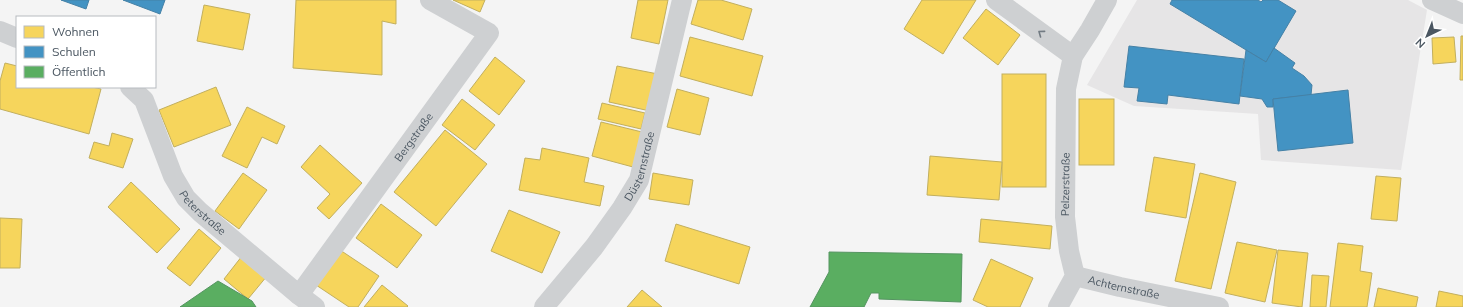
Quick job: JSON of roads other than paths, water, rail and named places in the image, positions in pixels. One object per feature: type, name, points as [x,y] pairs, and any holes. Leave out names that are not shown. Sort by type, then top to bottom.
[{"type":"street","name":"Bergstraße","points":[[299,295],[489,33],[430,0]]},
{"type":"street","name":"Düsternstraße","points":[[544,307],[608,228],[639,180],[682,0]]},
{"type":"street","points":[[996,0],[1073,56],[1107,0]]},
{"type":"street","points":[[1432,0],[1463,14]]},
{"type":"street","points":[[0,32],[16,38]]},
{"type":"street","name":"Pelzerstraße","points":[[1073,56],[1066,89],[1065,217],[1069,251],[1075,276]]},
{"type":"street","name":"Peterstraße","points":[[131,88],[144,100],[173,176],[186,198],[200,212],[315,307]]},
{"type":"street","points":[[1058,307],[1075,276]]},
{"type":"street","name":"Achternstraße","points":[[1075,276],[1120,287],[1219,307]]}]
